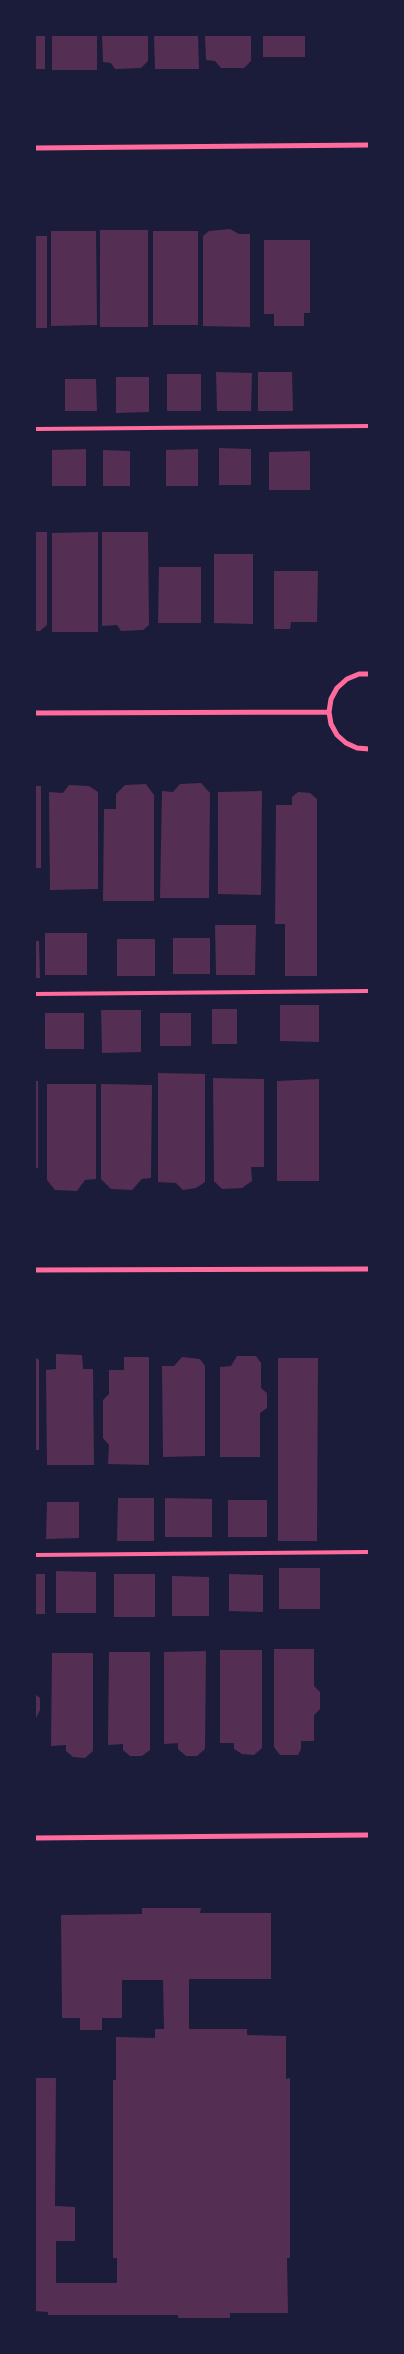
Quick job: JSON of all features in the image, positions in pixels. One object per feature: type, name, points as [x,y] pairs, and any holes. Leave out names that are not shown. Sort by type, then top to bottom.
[{"type":"street","points":[[35,148],[369,145]]},
{"type":"street","points":[[369,674],[358,674],[347,679],[337,688],[331,699],[329,712],[331,724],[337,735],[346,743],[357,748],[369,749]]},
{"type":"street","points":[[35,713],[329,712]]},
{"type":"street","points":[[35,1270],[369,1268]]},
{"type":"street","points":[[35,1838],[369,1835]]},
{"type":"lane","points":[[35,429],[369,426]]},
{"type":"lane","points":[[35,994],[369,991]]},
{"type":"lane","points":[[35,1555],[369,1552]]},
{"type":"building","points":[[35,35],[45,35],[45,69],[35,69]]},
{"type":"building","points":[[52,35],[97,35],[97,70],[52,70]]},
{"type":"building","points":[[102,35],[148,35],[148,61],[141,68],[115,69],[111,63],[103,62]]},
{"type":"building","points":[[154,35],[198,35],[199,69],[155,69]]},
{"type":"building","points":[[205,35],[251,35],[251,61],[244,68],[221,68],[215,61],[206,60]]},
{"type":"building","points":[[263,35],[305,35],[305,57],[263,57]]},
{"type":"building","points":[[230,229],[239,234],[250,234],[250,327],[203,326],[203,236],[209,231]]},
{"type":"building","points":[[100,230],[148,230],[148,327],[100,327]]},
{"type":"building","points":[[51,231],[96,231],[97,325],[51,326]]},
{"type":"building","points":[[153,231],[198,231],[198,325],[153,325]]},
{"type":"building","points":[[35,236],[47,236],[47,328],[35,328]]},
{"type":"building","points":[[264,240],[310,240],[310,313],[304,313],[304,326],[274,326],[274,314],[264,314]]},
{"type":"building","points":[[216,372],[252,373],[251,411],[217,411]]},
{"type":"building","points":[[258,372],[292,372],[293,411],[258,411]]},
{"type":"building","points":[[167,374],[201,374],[201,411],[167,411]]},
{"type":"building","points":[[116,377],[149,377],[149,412],[116,413]]},
{"type":"building","points":[[65,379],[96,379],[97,411],[65,411]]},
{"type":"building","points":[[219,448],[251,449],[251,485],[219,485]]},
{"type":"building","points":[[86,449],[86,486],[52,486],[52,450]]},
{"type":"building","points":[[198,449],[198,486],[166,486],[166,450]]},
{"type":"building","points":[[103,450],[130,451],[130,486],[103,486]]},
{"type":"building","points":[[310,451],[310,490],[269,490],[269,452]]},
{"type":"building","points":[[35,532],[47,532],[47,625],[40,631],[35,631]]},
{"type":"building","points":[[98,532],[98,632],[52,632],[52,533]]},
{"type":"building","points":[[102,532],[148,532],[149,625],[143,630],[121,631],[117,625],[102,626]]},
{"type":"building","points":[[214,554],[253,554],[253,624],[214,623]]},
{"type":"building","points":[[159,567],[201,567],[201,623],[158,623]]},
{"type":"building","points":[[274,571],[318,571],[317,622],[291,622],[290,629],[274,629]]},
{"type":"building","points":[[201,783],[210,793],[209,898],[160,898],[162,791],[173,792],[180,784]]},
{"type":"building","points":[[146,784],[154,795],[154,901],[103,901],[104,809],[116,809],[116,794],[125,785]]},
{"type":"building","points":[[69,785],[89,786],[98,792],[98,889],[50,890],[49,792],[63,793]]},
{"type":"building","points":[[35,786],[41,786],[41,868],[35,868]]},
{"type":"building","points":[[262,791],[261,895],[218,894],[218,792]]},
{"type":"building","points":[[298,792],[310,793],[317,799],[317,976],[285,976],[285,924],[275,924],[276,805],[292,805],[292,797]]},
{"type":"building","points":[[215,925],[256,925],[255,975],[216,975]]},
{"type":"building","points":[[45,933],[87,933],[87,975],[45,975]]},
{"type":"building","points":[[173,938],[210,938],[210,974],[173,974]]},
{"type":"building","points":[[117,939],[155,939],[155,976],[117,976]]},
{"type":"building","points":[[35,941],[39,941],[40,978],[35,978]]},
{"type":"building","points":[[280,1005],[319,1005],[319,1042],[280,1041]]},
{"type":"building","points":[[212,1009],[237,1009],[237,1044],[212,1044]]},
{"type":"building","points":[[101,1010],[141,1010],[141,1052],[102,1053]]},
{"type":"building","points":[[45,1013],[84,1013],[84,1049],[45,1049]]},
{"type":"building","points":[[160,1013],[191,1013],[191,1046],[160,1046]]},
{"type":"building","points":[[158,1073],[205,1074],[205,1182],[196,1188],[183,1190],[176,1183],[158,1182]]},
{"type":"building","points":[[213,1078],[264,1079],[264,1167],[251,1167],[252,1181],[242,1188],[222,1189],[214,1181]]},
{"type":"building","points":[[319,1079],[319,1181],[277,1181],[277,1081]]},
{"type":"building","points":[[35,1081],[38,1081],[38,1168],[35,1168]]},
{"type":"building","points":[[47,1084],[96,1084],[96,1179],[85,1180],[77,1191],[55,1190],[47,1180]]},
{"type":"building","points":[[101,1084],[152,1085],[151,1178],[142,1179],[132,1190],[111,1189],[101,1179]]},
{"type":"building","points":[[56,1354],[82,1355],[83,1369],[93,1369],[94,1465],[47,1465],[46,1370],[56,1369]]},
{"type":"building","points":[[237,1356],[256,1356],[261,1363],[261,1388],[267,1393],[267,1408],[260,1413],[260,1457],[220,1457],[220,1367],[231,1366]]},
{"type":"building","points":[[35,1357],[39,1360],[39,1450],[35,1450]]},
{"type":"building","points":[[124,1357],[149,1357],[149,1465],[108,1464],[109,1445],[103,1438],[103,1400],[109,1394],[109,1370],[124,1370]]},
{"type":"building","points":[[182,1357],[200,1359],[205,1366],[205,1456],[163,1457],[162,1366],[174,1366]]},
{"type":"building","points":[[278,1358],[318,1358],[317,1541],[278,1541]]},
{"type":"building","points":[[118,1498],[154,1498],[154,1541],[117,1541]]},
{"type":"building","points":[[165,1498],[212,1499],[212,1537],[165,1537]]},
{"type":"building","points":[[228,1500],[267,1500],[267,1537],[228,1537]]},
{"type":"building","points":[[47,1502],[79,1502],[79,1538],[46,1539]]},
{"type":"building","points":[[279,1568],[320,1568],[320,1609],[279,1609]]},
{"type":"building","points":[[56,1571],[96,1572],[96,1613],[56,1613]]},
{"type":"building","points":[[35,1574],[45,1574],[45,1614],[35,1614]]},
{"type":"building","points":[[114,1574],[155,1574],[155,1617],[114,1617]]},
{"type":"building","points":[[229,1574],[263,1575],[263,1612],[229,1611]]},
{"type":"building","points":[[172,1576],[209,1577],[209,1616],[172,1616]]},
{"type":"building","points":[[274,1649],[314,1649],[314,1686],[320,1692],[320,1709],[314,1715],[314,1741],[301,1741],[301,1749],[298,1755],[280,1755],[274,1747]]},
{"type":"building","points":[[220,1650],[262,1650],[262,1748],[254,1755],[242,1754],[234,1749],[234,1743],[220,1743]]},
{"type":"building","points":[[206,1651],[205,1749],[197,1756],[186,1756],[178,1749],[178,1743],[164,1744],[164,1652]]},
{"type":"building","points":[[109,1652],[150,1652],[150,1750],[142,1756],[130,1756],[123,1750],[123,1744],[108,1745]]},
{"type":"building","points":[[52,1653],[93,1653],[93,1751],[85,1758],[73,1757],[66,1751],[66,1745],[51,1746]]},
{"type":"building","points":[[35,1694],[40,1698],[40,1710],[35,1720]]},
{"type":"building","points":[[142,1908],[201,1908],[200,1913],[271,1913],[271,1979],[189,1979],[189,2029],[247,2029],[247,2035],[286,2036],[286,2079],[290,2078],[290,2258],[287,2258],[288,2313],[230,2313],[230,2319],[178,2319],[178,2315],[48,2315],[48,2312],[35,2311],[35,2078],[56,2078],[55,2206],[75,2207],[75,2241],[56,2241],[56,2283],[117,2283],[117,2258],[113,2258],[113,2080],[116,2080],[116,2037],[155,2038],[155,2029],[164,2029],[163,1980],[122,1980],[122,2018],[102,2018],[102,2030],[80,2030],[80,2018],[62,2018],[61,1915],[142,1914]]}]
